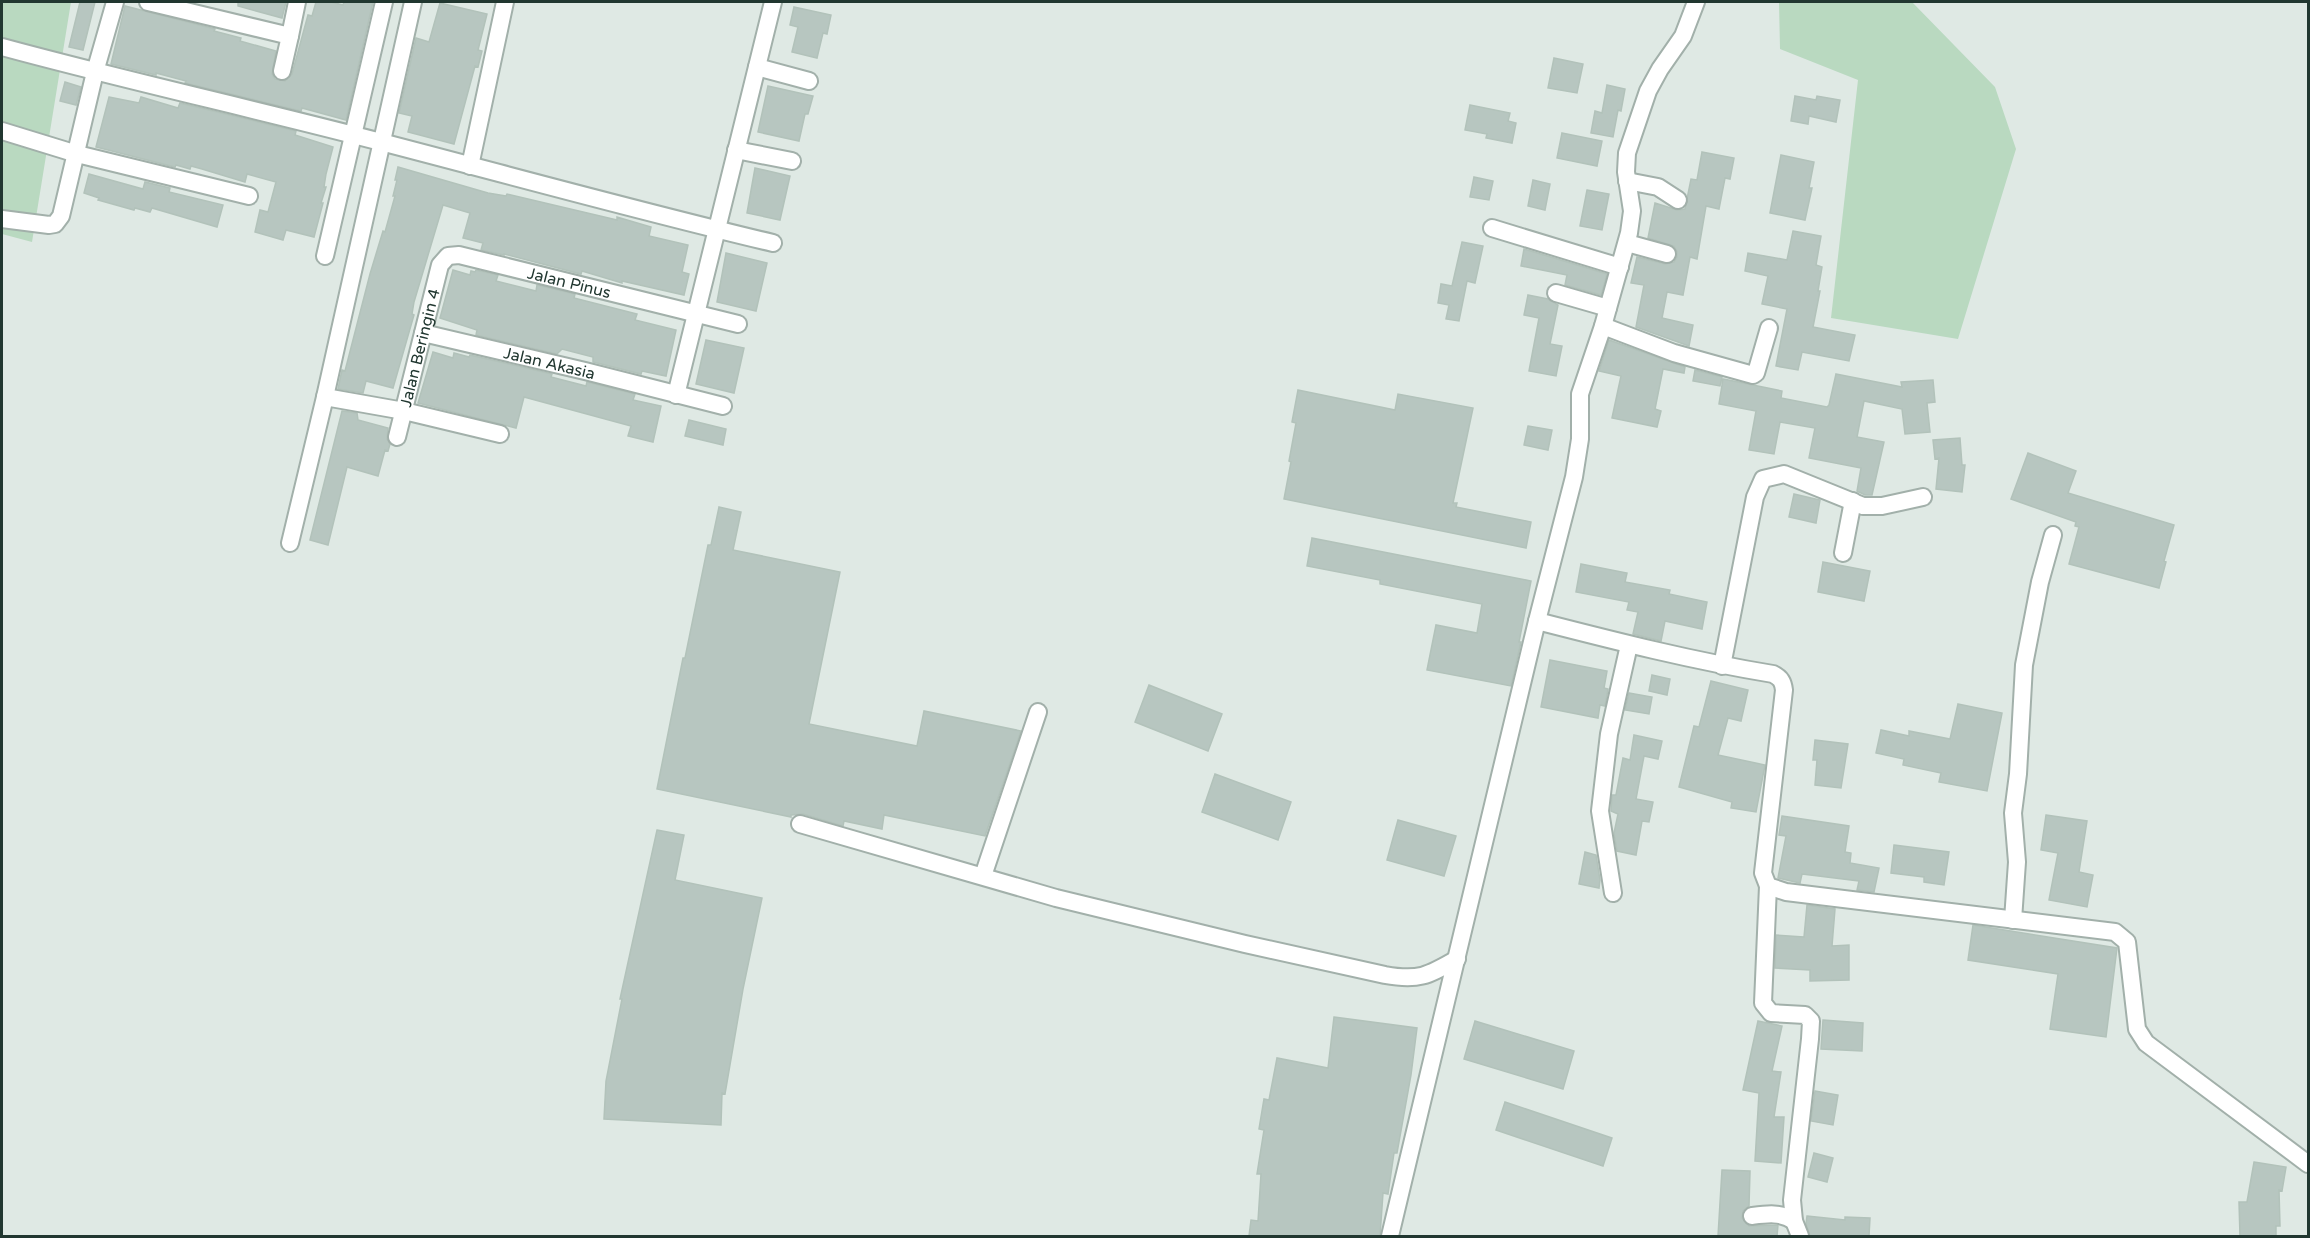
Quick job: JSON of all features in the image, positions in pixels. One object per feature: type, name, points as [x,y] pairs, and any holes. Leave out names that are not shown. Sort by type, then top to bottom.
[{"type":"street","points":[[2,219],[49,225],[59,221],[95,72],[115,2]]},
{"type":"street","points":[[148,2],[290,36]]},
{"type":"street","points":[[282,71],[297,2]]},
{"type":"street","points":[[325,256],[384,2]]},
{"type":"street","points":[[290,543],[413,2]]},
{"type":"street","points":[[676,395],[772,2]]},
{"type":"street","points":[[1390,1236],[1537,621],[1574,477],[1580,439],[1580,394],[1627,243],[1632,211],[1627,181],[1627,153],[1648,91],[1683,36],[1696,2]]},
{"type":"street","points":[[470,166],[499,3]]},
{"type":"street","points":[[2,47],[773,243]]},
{"type":"street","points":[[757,67],[809,81]]},
{"type":"street","points":[[2,131],[77,154],[249,195]]},
{"type":"street","points":[[736,150],[792,161]]},
{"type":"street","points":[[1627,181],[1658,187],[1678,200]]},
{"type":"street","points":[[1492,228],[1620,267]]},
{"type":"street","points":[[1627,243],[1667,254]]},
{"type":"street","name":"Jalan Pinus","points":[[443,260],[448,256],[459,255],[738,324]]},
{"type":"street","name":"Jalan Beringin 4","points":[[397,437],[443,260]]},
{"type":"street","points":[[1556,293],[1608,308]]},
{"type":"street","points":[[1603,326],[1674,353],[1753,375],[1756,373],[1769,328]]},
{"type":"street","name":"Jalan Akasia","points":[[423,333],[723,406]]},
{"type":"street","points":[[325,397],[404,411],[500,434]]},
{"type":"street","points":[[1722,666],[1755,497],[1763,479],[1784,474],[1863,506],[1882,506],[1923,497]]},
{"type":"street","points":[[1843,553],[1853,501]]},
{"type":"street","points":[[2013,920],[2018,862],[2013,813],[2018,774],[2024,665],[2040,582],[2054,535]]},
{"type":"street","points":[[1537,621],[1722,666],[1773,674],[1783,682],[1784,690],[1763,873],[1768,886],[1763,1003],[1771,1013],[1805,1015],[1810,1021],[1810,1040],[1792,1200],[1797,1229]]},
{"type":"street","points":[[1613,893],[1600,811],[1609,734],[1629,645]]},
{"type":"street","points":[[983,876],[1038,712]]},
{"type":"street","points":[[800,824],[1143,920],[1404,979],[1421,978],[1457,959]]},
{"type":"street","points":[[1768,886],[1786,892],[2115,932],[2127,942],[2137,1029],[2146,1043],[2308,1164]]},
{"type":"street","points":[[1752,1216],[1787,1216],[1797,1229]]},
{"type":"green space","points":[[2,2],[71,2],[32,242],[2,234]]},
{"type":"green space","points":[[1779,2],[1912,2],[1995,87],[2016,149],[1958,339],[1831,318],[1858,80],[1780,49]]},
{"type":"building","points":[[80,2],[95,2],[83,50],[69,47]]},
{"type":"building","points":[[238,2],[286,2],[282,18],[238,6]]},
{"type":"building","points":[[316,2],[343,5],[344,2],[373,2],[346,120],[111,64],[125,6],[215,29],[214,31],[241,38],[240,41],[276,51],[272,74],[275,79],[285,81],[292,74],[308,15],[312,16]]},
{"type":"building","points":[[440,3],[487,14],[478,50],[482,51],[478,67],[475,66],[454,144],[408,132],[412,116],[399,113],[416,38],[429,42]]},
{"type":"building","points":[[794,7],[831,15],[827,34],[823,33],[817,58],[792,52],[798,27],[790,25]]},
{"type":"building","points":[[1554,58],[1583,64],[1577,93],[1548,88]]},
{"type":"building","points":[[65,82],[81,87],[76,105],[60,101]]},
{"type":"building","points":[[1607,85],[1625,89],[1613,137],[1591,133],[1595,111],[1602,113]]},
{"type":"building","points":[[768,86],[813,96],[808,114],[805,114],[799,141],[758,132]]},
{"type":"building","points":[[1795,96],[1816,100],[1817,96],[1840,100],[1836,122],[1809,116],[1808,124],[1791,121]]},
{"type":"building","points":[[109,97],[139,103],[141,97],[178,108],[180,103],[296,131],[295,135],[333,147],[314,237],[286,230],[283,240],[255,232],[260,210],[268,212],[276,182],[247,174],[245,182],[191,166],[190,169],[176,165],[175,167],[96,147]]},
{"type":"building","points":[[1470,105],[1510,113],[1508,121],[1516,123],[1512,143],[1486,138],[1487,134],[1465,130]]},
{"type":"building","points":[[1562,133],[1602,141],[1597,166],[1557,158]]},
{"type":"building","points":[[1702,152],[1734,158],[1730,179],[1725,178],[1719,209],[1706,206],[1697,259],[1690,257],[1683,295],[1667,292],[1662,318],[1693,325],[1689,346],[1636,327],[1644,285],[1631,283],[1637,257],[1665,264],[1674,262],[1677,257],[1674,246],[1648,238],[1655,203],[1677,210],[1685,209],[1691,179],[1697,180]]},
{"type":"building","points":[[1781,155],[1814,162],[1809,188],[1812,188],[1805,220],[1770,213]]},
{"type":"building","points":[[398,167],[488,193],[506,196],[507,194],[617,220],[617,217],[651,227],[649,236],[688,245],[682,272],[689,274],[684,295],[481,250],[483,243],[463,238],[470,213],[443,205],[414,302],[412,314],[414,315],[393,388],[366,381],[363,393],[338,389],[342,370],[345,371],[370,274],[395,196],[393,196]]},
{"type":"building","points":[[755,168],[790,176],[780,220],[747,213]]},
{"type":"building","points":[[89,174],[143,189],[145,182],[170,188],[169,192],[223,205],[217,227],[152,208],[150,212],[135,208],[134,210],[98,200],[99,198],[84,193]]},
{"type":"building","points":[[1474,177],[1493,181],[1489,200],[1470,197]]},
{"type":"building","points":[[1533,180],[1550,184],[1545,210],[1528,206]]},
{"type":"building","points":[[1587,190],[1609,194],[1602,230],[1580,226]]},
{"type":"building","points":[[1793,231],[1821,236],[1816,265],[1822,267],[1818,291],[1820,291],[1813,327],[1855,335],[1849,361],[1802,352],[1798,370],[1776,366],[1787,309],[1762,304],[1768,276],[1745,271],[1748,253],[1787,260]]},
{"type":"building","points":[[1462,242],[1483,246],[1475,283],[1467,281],[1459,321],[1446,319],[1449,305],[1438,303],[1441,284],[1452,286]]},
{"type":"building","points":[[1524,249],[1607,274],[1601,295],[1565,285],[1567,275],[1521,266]]},
{"type":"building","points":[[726,253],[767,263],[756,311],[717,302]]},
{"type":"building","points":[[453,270],[470,275],[471,271],[476,270],[498,275],[496,281],[536,291],[537,285],[575,294],[574,298],[637,314],[635,320],[676,330],[666,376],[642,371],[641,374],[593,362],[593,357],[562,349],[557,354],[476,335],[477,330],[440,318]]},
{"type":"building","points":[[1528,295],[1548,299],[1558,305],[1550,344],[1562,346],[1556,376],[1529,371],[1539,318],[1524,315]]},
{"type":"building","points":[[706,340],[744,348],[734,393],[696,384]]},
{"type":"building","points":[[1609,340],[1685,367],[1684,373],[1663,369],[1655,409],[1661,411],[1657,427],[1612,418],[1621,376],[1599,371]]},
{"type":"building","points":[[433,352],[453,358],[454,353],[469,357],[470,355],[552,374],[551,377],[586,386],[587,382],[635,394],[633,400],[661,406],[653,442],[628,436],[631,426],[524,397],[516,428],[418,403]]},
{"type":"building","points":[[1695,370],[1722,377],[1720,386],[1693,381]]},
{"type":"building","points":[[1836,374],[1902,387],[1901,382],[1933,380],[1935,402],[1927,403],[1930,432],[1905,434],[1902,409],[1864,401],[1857,437],[1884,442],[1872,495],[1865,495],[1857,491],[1861,468],[1809,458],[1815,428],[1780,422],[1774,454],[1749,450],[1756,411],[1719,404],[1723,379],[1782,391],[1781,398],[1827,407]]},
{"type":"building","points":[[1298,390],[1395,410],[1398,394],[1473,408],[1453,503],[1457,503],[1456,507],[1531,522],[1526,548],[1284,499],[1291,462],[1289,461],[1296,423],[1292,422]]},
{"type":"building","points":[[342,411],[357,413],[358,420],[388,428],[387,439],[390,444],[388,451],[385,450],[378,476],[347,467],[328,545],[310,540]]},
{"type":"building","points":[[689,420],[726,429],[723,445],[685,436]]},
{"type":"building","points":[[1528,426],[1552,430],[1548,450],[1524,445]]},
{"type":"building","points":[[1960,438],[1962,465],[1965,465],[1962,492],[1936,489],[1939,458],[1935,459],[1933,440]]},
{"type":"building","points":[[2028,453],[2076,471],[2068,493],[2174,525],[2159,588],[2069,564],[2079,527],[2075,526],[2076,522],[2011,499]]},
{"type":"building","points":[[1794,494],[1820,500],[1816,523],[1789,517]]},
{"type":"building","points":[[719,507],[741,512],[733,550],[840,572],[809,724],[917,746],[924,711],[1021,731],[985,836],[884,815],[882,829],[844,821],[843,826],[803,814],[791,815],[791,817],[657,789],[683,658],[685,658],[708,545],[711,545]]},
{"type":"building","points":[[1312,538],[1531,581],[1511,686],[1427,670],[1436,625],[1477,633],[1482,604],[1380,584],[1380,580],[1307,566]]},
{"type":"building","points":[[1823,562],[1870,571],[1864,601],[1818,592]]},
{"type":"building","points":[[1581,564],[1627,573],[1625,582],[1670,590],[1669,594],[1707,602],[1702,629],[1665,621],[1661,641],[1633,634],[1638,612],[1627,610],[1629,602],[1576,592]]},
{"type":"building","points":[[1550,660],[1607,671],[1604,688],[1608,689],[1605,706],[1600,705],[1598,718],[1541,707]]},
{"type":"building","points":[[1652,675],[1670,679],[1667,695],[1649,691]]},
{"type":"building","points":[[1711,681],[1748,690],[1741,721],[1728,718],[1718,755],[1765,765],[1756,812],[1731,808],[1732,802],[1679,787],[1694,726],[1699,727]]},
{"type":"building","points":[[1149,685],[1222,714],[1208,751],[1135,722]]},
{"type":"building","points":[[1629,693],[1652,697],[1649,714],[1625,710]]},
{"type":"building","points":[[1958,704],[2002,713],[1987,791],[1939,782],[1941,773],[1903,765],[1904,759],[1876,753],[1881,730],[1909,736],[1909,731],[1950,739]]},
{"type":"building","points":[[1634,735],[1662,741],[1658,759],[1644,756],[1636,799],[1653,802],[1649,822],[1642,821],[1636,855],[1617,851],[1614,833],[1618,814],[1611,811],[1612,795],[1616,795],[1623,758],[1630,760]]},
{"type":"building","points":[[1815,740],[1848,744],[1841,788],[1815,785],[1817,760],[1813,760]]},
{"type":"building","points":[[1215,774],[1291,802],[1278,840],[1202,812]]},
{"type":"building","points":[[2046,815],[2087,821],[2079,872],[2093,875],[2087,907],[2049,900],[2058,853],[2041,850]]},
{"type":"building","points":[[1782,816],[1849,826],[1845,852],[1851,853],[1850,863],[1879,868],[1874,892],[1857,890],[1859,881],[1802,874],[1800,883],[1778,878],[1786,836],[1779,835]]},
{"type":"building","points":[[1398,820],[1456,836],[1444,876],[1387,860]]},
{"type":"building","points":[[657,830],[684,835],[675,880],[762,898],[725,1094],[722,1093],[721,1125],[604,1119],[606,1081],[622,999],[620,999]]},
{"type":"building","points":[[1894,845],[1949,852],[1944,885],[1924,882],[1924,877],[1891,873]]},
{"type":"building","points":[[1585,852],[1596,855],[1599,888],[1579,884]]},
{"type":"building","points":[[1807,905],[1835,909],[1832,946],[1849,945],[1849,980],[1810,981],[1810,970],[1775,968],[1776,935],[1804,937]]},
{"type":"building","points":[[1973,925],[2117,948],[2106,1037],[2050,1029],[2058,974],[1968,960]]},
{"type":"building","points":[[1334,1017],[1417,1028],[1397,1153],[1394,1153],[1388,1194],[1383,1193],[1380,1236],[1249,1236],[1251,1220],[1258,1221],[1261,1174],[1257,1174],[1264,1130],[1259,1129],[1264,1099],[1269,1100],[1277,1058],[1328,1068]]},
{"type":"building","points":[[1823,1020],[1863,1023],[1862,1051],[1821,1049]]},
{"type":"building","points":[[1475,1021],[1574,1051],[1563,1089],[1464,1059]]},
{"type":"building","points":[[1758,1021],[1782,1026],[1772,1071],[1781,1072],[1774,1117],[1784,1117],[1781,1163],[1755,1161],[1759,1093],[1743,1090]]},
{"type":"building","points":[[1815,1091],[1838,1095],[1833,1125],[1811,1121]]},
{"type":"building","points":[[1505,1102],[1612,1138],[1603,1166],[1496,1130]]},
{"type":"building","points":[[1814,1153],[1833,1158],[1827,1182],[1808,1177]]},
{"type":"building","points":[[2254,1162],[2286,1167],[2282,1191],[2279,1190],[2280,1226],[2276,1226],[2276,1236],[2240,1236],[2239,1202],[2247,1202]]},
{"type":"building","points":[[1722,1170],[1750,1171],[1749,1206],[1743,1211],[1742,1218],[1749,1226],[1778,1225],[1777,1236],[1718,1236]]},
{"type":"building","points":[[1807,1216],[1845,1220],[1845,1217],[1870,1218],[1869,1236],[1810,1236],[1806,1224]]}]
